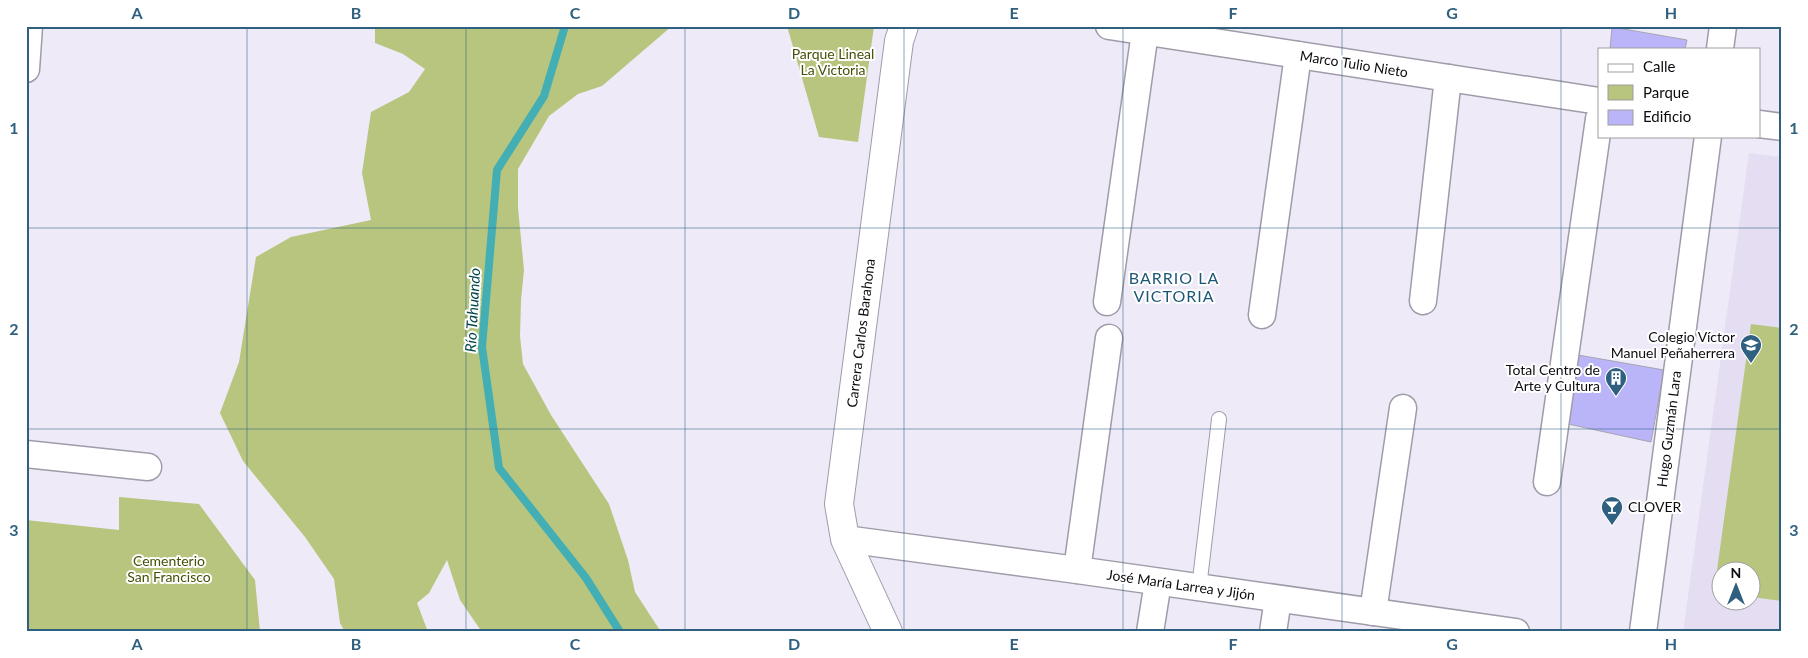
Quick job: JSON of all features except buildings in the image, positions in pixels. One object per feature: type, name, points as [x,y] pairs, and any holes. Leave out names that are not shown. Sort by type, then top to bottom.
[{"type":"street","points":[[26,69],[29,26]]},
{"type":"street","name":"Carrera Carlos Barahona","points":[[888,632],[845,539],[839,504],[899,41],[904,26]]},
{"type":"street","name":"Marco Tulio Nieto","points":[[1110,26],[1598,101]]},
{"type":"street","points":[[1720,48],[1723,26]]},
{"type":"street","points":[[1107,302],[1145,32]]},
{"type":"street","points":[[1262,315],[1298,55]]},
{"type":"street","points":[[1423,301],[1448,78]]},
{"type":"street","points":[[1760,124],[1782,127]]},
{"type":"street","points":[[1547,482],[1598,126]]},
{"type":"street","name":"Hugo Guzmán Lara","points":[[1643,632],[1708,138]]},
{"type":"street","points":[[1077,570],[1109,338]]},
{"type":"street","points":[[1373,612],[1403,408]]},
{"type":"street","points":[[26,454],[148,467]]},
{"type":"street","name":"José María Larrea y Jijón","points":[[845,539],[1373,612],[1398,624],[1516,632]]},
{"type":"street","points":[[1150,632],[1158,582]]},
{"type":"street","points":[[1273,632],[1278,599]]},
{"type":"lane","points":[[1199,588],[1219,419]]},
{"type":"shaded area","name":"Colegio Víctor Manuel Peñaherrera","points":[[1749,153],[1782,157],[1782,632],[1683,632]]},
{"type":"green space","points":[[375,26],[672,26],[602,86],[578,94],[549,116],[518,169],[518,208],[524,270],[520,336],[523,364],[551,415],[609,504],[628,560],[635,592],[661,632],[565,632],[564,630],[482,632],[460,600],[447,560],[429,593],[417,603],[428,632],[345,632],[340,623],[334,579],[305,537],[243,461],[220,413],[239,362],[256,257],[291,237],[371,220],[362,173],[371,112],[409,92],[425,69],[403,54],[375,43]]},
{"type":"green space","name":"Parque Lineal La Victoria","points":[[787,26],[874,26],[858,142],[819,137]]},
{"type":"green space","points":[[1751,324],[1782,328],[1782,601],[1760,598],[1760,560],[1718,560]]},
{"type":"green space","name":"Cementerio San Francisco","points":[[119,497],[199,504],[255,580],[260,632],[26,632],[26,520],[119,530]]},
{"type":"waterway","name":"Río Tahuando","points":[[565,26],[544,96],[497,170],[482,347],[499,468],[586,578],[620,632]]},
{"type":"place","name":"Colegio Víctor Manuel Peñaherrera","points":[[1751,364]]},
{"type":"place","name":"Total Centro de Arte y Cultura","points":[[1616,397]]},
{"type":"place","name":"CLOVER","points":[[1612,526]]},
{"type":"district","name":"BARRIO LA VICTORIA","points":[[1174,287]]}]
